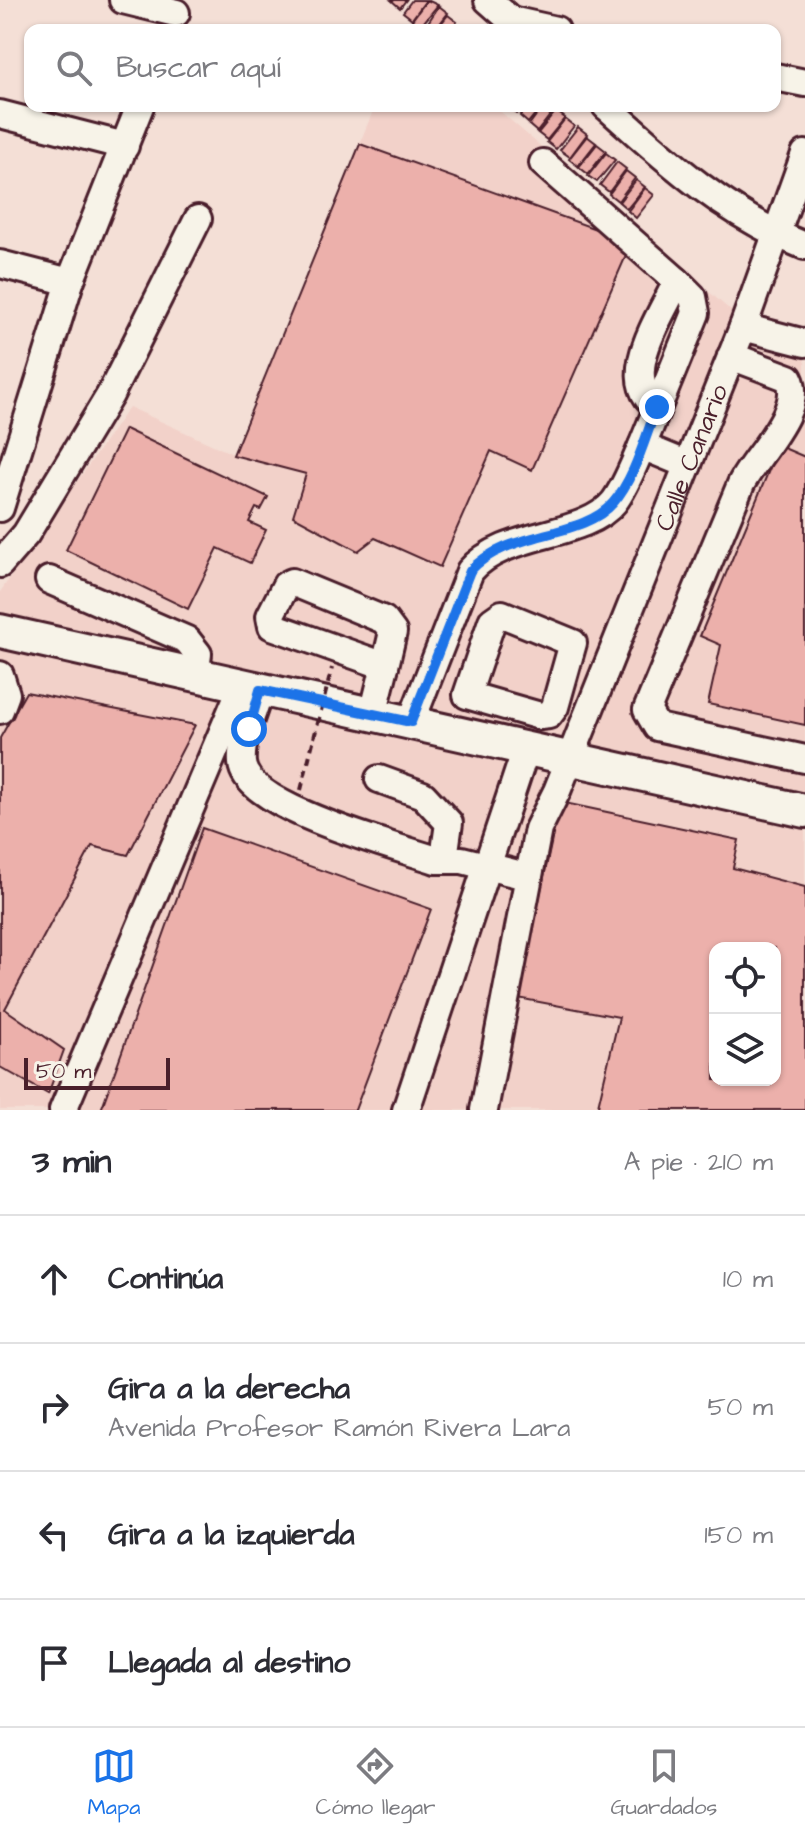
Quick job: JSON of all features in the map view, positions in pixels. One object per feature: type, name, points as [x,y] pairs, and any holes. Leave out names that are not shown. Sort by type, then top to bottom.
[{"type":"main road","points":[[0,631],[805,811]]},
{"type":"street","points":[[123,0],[175,14]]},
{"type":"street","points":[[488,0],[515,24]]},
{"type":"street","points":[[781,78],[805,83]]},
{"type":"street","points":[[0,508],[70,282],[138,112]]},
{"type":"street","points":[[613,112],[704,193],[776,235],[805,246]]},
{"type":"street","points":[[0,114],[125,146]]},
{"type":"street","name":"Calle Canario","points":[[484,1110],[526,876],[538,829],[570,758],[743,327],[805,154]]},
{"type":"street","points":[[411,722],[470,571],[480,559],[500,548],[594,517],[613,503],[642,446],[657,407],[644,397],[638,373],[677,281],[543,163]]},
{"type":"street","points":[[0,564],[26,534],[110,395],[198,219]]},
{"type":"street","points":[[0,264],[70,282]]},
{"type":"street","points":[[743,327],[805,343]]},
{"type":"street","points":[[731,356],[789,378],[795,392],[792,410],[741,484],[647,710],[657,727],[805,759]]},
{"type":"street","points":[[642,446],[688,465]]},
{"type":"street","points":[[49,580],[187,640],[198,654],[195,676]]},
{"type":"street","points":[[455,731],[467,695],[496,616],[502,614],[539,626],[573,643],[555,707],[549,715],[540,716],[467,695]]},
{"type":"street","points":[[373,714],[385,666]]},
{"type":"street","points":[[0,675],[6,694],[0,710]]},
{"type":"street","points":[[251,688],[242,762],[249,783],[295,811],[436,860],[444,858],[526,876]]},
{"type":"street","points":[[63,1110],[251,688]]},
{"type":"street","points":[[406,1110],[526,749]]},
{"type":"street","points":[[379,779],[423,795],[449,823],[444,858]]},
{"type":"path","points":[[295,811],[332,668]]},
{"type":"shaded area","points":[[373,112],[501,112],[730,310],[805,332],[805,1110],[0,1110],[0,592],[129,407],[233,454]]},
{"type":"building","points":[[391,0],[406,0],[400,8]]},
{"type":"building","points":[[412,0],[426,0],[412,19],[403,12]]},
{"type":"building","points":[[427,0],[438,5],[422,24],[412,20]]},
{"type":"building","points":[[439,6],[448,13],[440,24],[427,24]]},
{"type":"building","points":[[448,15],[457,22],[456,24],[441,24]]},
{"type":"building","points":[[523,112],[537,112],[528,123],[520,116]]},
{"type":"building","points":[[539,112],[553,112],[537,132],[529,125]]},
{"type":"building","points":[[555,112],[565,118],[547,140],[538,133]]},
{"type":"building","points":[[565,119],[574,126],[556,149],[547,142]]},
{"type":"building","points":[[578,127],[587,134],[570,157],[560,150]]},
{"type":"building","points":[[587,136],[596,143],[578,166],[569,159]]},
{"type":"building","points":[[360,144],[632,242],[532,470],[491,451],[440,567],[375,538],[358,551],[293,516],[306,474],[233,455]]},
{"type":"building","points":[[597,144],[606,151],[588,174],[579,167]]},
{"type":"building","points":[[606,153],[615,160],[597,182],[588,176]]},
{"type":"building","points":[[617,162],[626,169],[609,192],[600,185]]},
{"type":"building","points":[[626,171],[635,178],[618,201],[609,194]]},
{"type":"building","points":[[636,180],[645,187],[627,209],[619,202]]},
{"type":"building","points":[[645,188],[654,195],[636,218],[628,211]]},
{"type":"building","points":[[125,429],[268,497],[261,510],[256,508],[249,522],[266,530],[250,563],[218,548],[188,609],[66,550]]},
{"type":"building","points":[[779,446],[805,457],[805,725],[708,704],[721,645],[700,636]]},
{"type":"building","points":[[26,692],[195,725],[128,855],[92,846],[5,1009],[64,1050],[48,1094],[0,1067],[0,738]]},
{"type":"building","points":[[560,802],[739,840],[733,868],[805,887],[805,1110],[597,1110],[619,1017],[518,998]]},
{"type":"building","points":[[202,828],[431,909],[355,1110],[101,1110]]},
{"type":"route","points":[[249,729],[260,690],[411,722],[470,571],[480,559],[500,548],[594,517],[613,503],[642,446],[657,407]]}]
